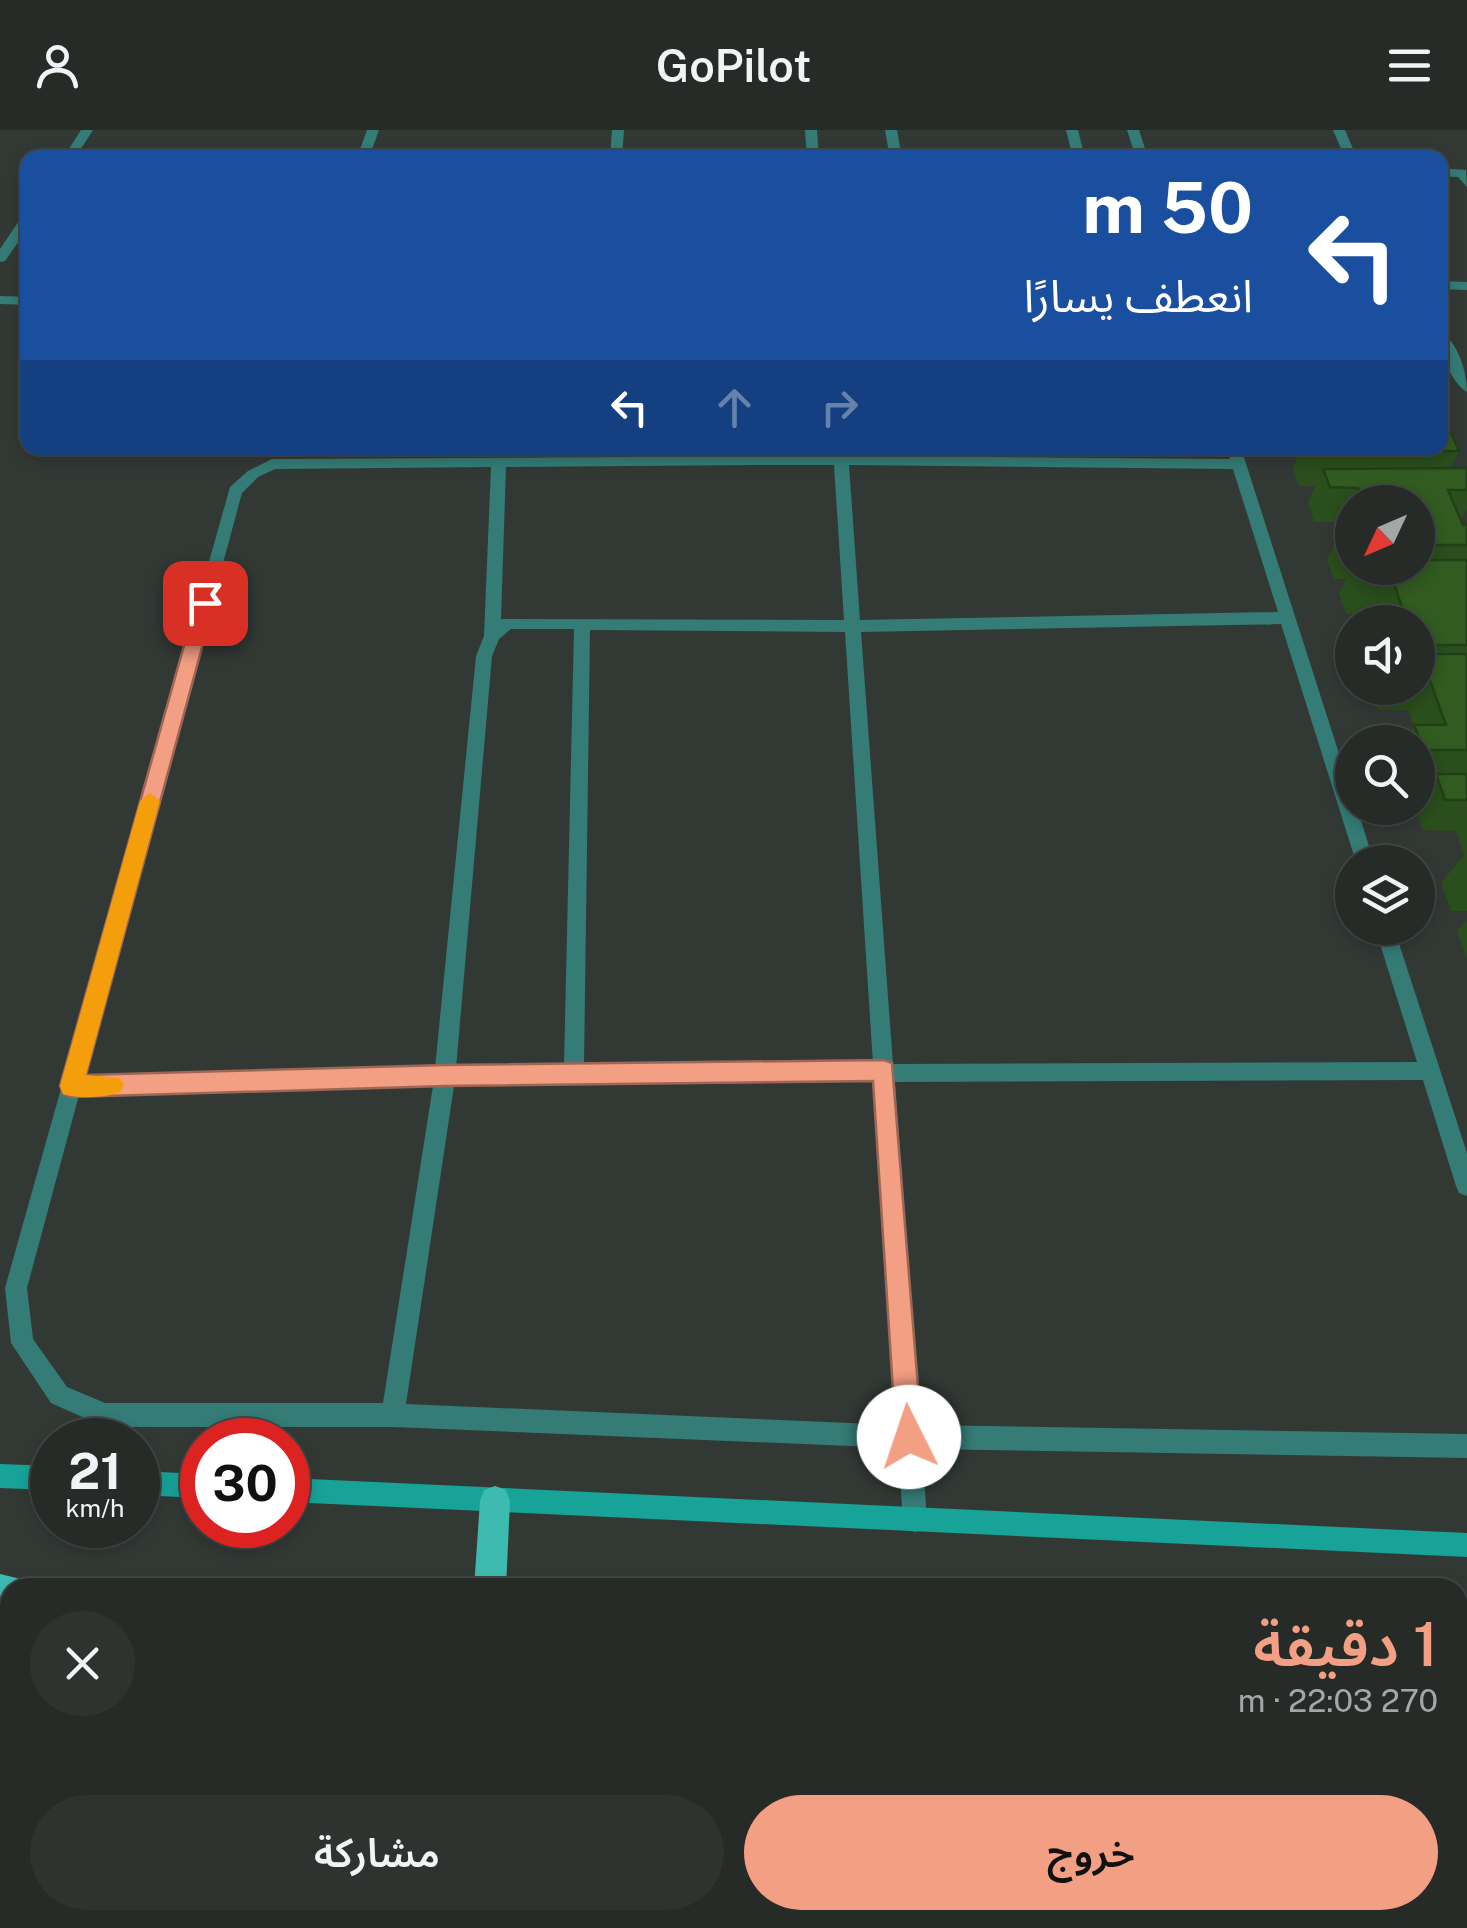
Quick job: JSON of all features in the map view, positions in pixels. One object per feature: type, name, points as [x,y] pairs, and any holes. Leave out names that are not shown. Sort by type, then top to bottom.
[{"type":"main road","points":[[0,1476],[30,1477]]},
{"type":"main road","points":[[310,1491],[1467,1545]]},
{"type":"main road","points":[[491,1578],[495,1500]]},
{"type":"street","points":[[1448,172],[1462,172],[1467,183]]},
{"type":"street","points":[[0,258],[20,230]]},
{"type":"street","points":[[1448,351],[1467,388]]},
{"type":"street","points":[[587,455],[499,462],[464,455],[272,464],[236,491],[16,1288],[22,1343],[59,1395],[105,1415],[393,1416],[909,1437],[1467,1446]]},
{"type":"street","points":[[841,455],[915,1520]]},
{"type":"street","points":[[1158,455],[1236,456],[1360,845]]},
{"type":"street","points":[[393,1416],[445,1076],[484,656],[492,636],[499,462]]},
{"type":"street","points":[[492,636],[507,623],[853,626],[1288,618]]},
{"type":"street","points":[[574,1074],[582,624]]},
{"type":"street","points":[[1391,945],[1467,1186]]},
{"type":"street","points":[[72,1086],[884,1070],[1431,1070]]},
{"type":"building","points":[[1448,433],[1451,433],[1459,451],[1448,451]]},
{"type":"building","points":[[1467,468],[1467,490],[1448,490],[1463,525],[1467,525],[1467,545],[1435,545],[1435,485],[1330,487],[1323,469]]},
{"type":"building","points":[[1435,560],[1467,560],[1467,645],[1435,645],[1435,605],[1401,605],[1394,585],[1435,585]]},
{"type":"building","points":[[1435,654],[1467,654],[1467,750],[1435,750],[1435,725],[1446,725],[1435,695]]},
{"type":"building","points":[[1436,774],[1467,774],[1467,800],[1445,800]]},
{"type":"slow traffic","points":[[112,1085],[72,1086],[150,801]]},
{"type":"route","points":[[205,603],[72,1086],[884,1070],[909,1437]]}]
